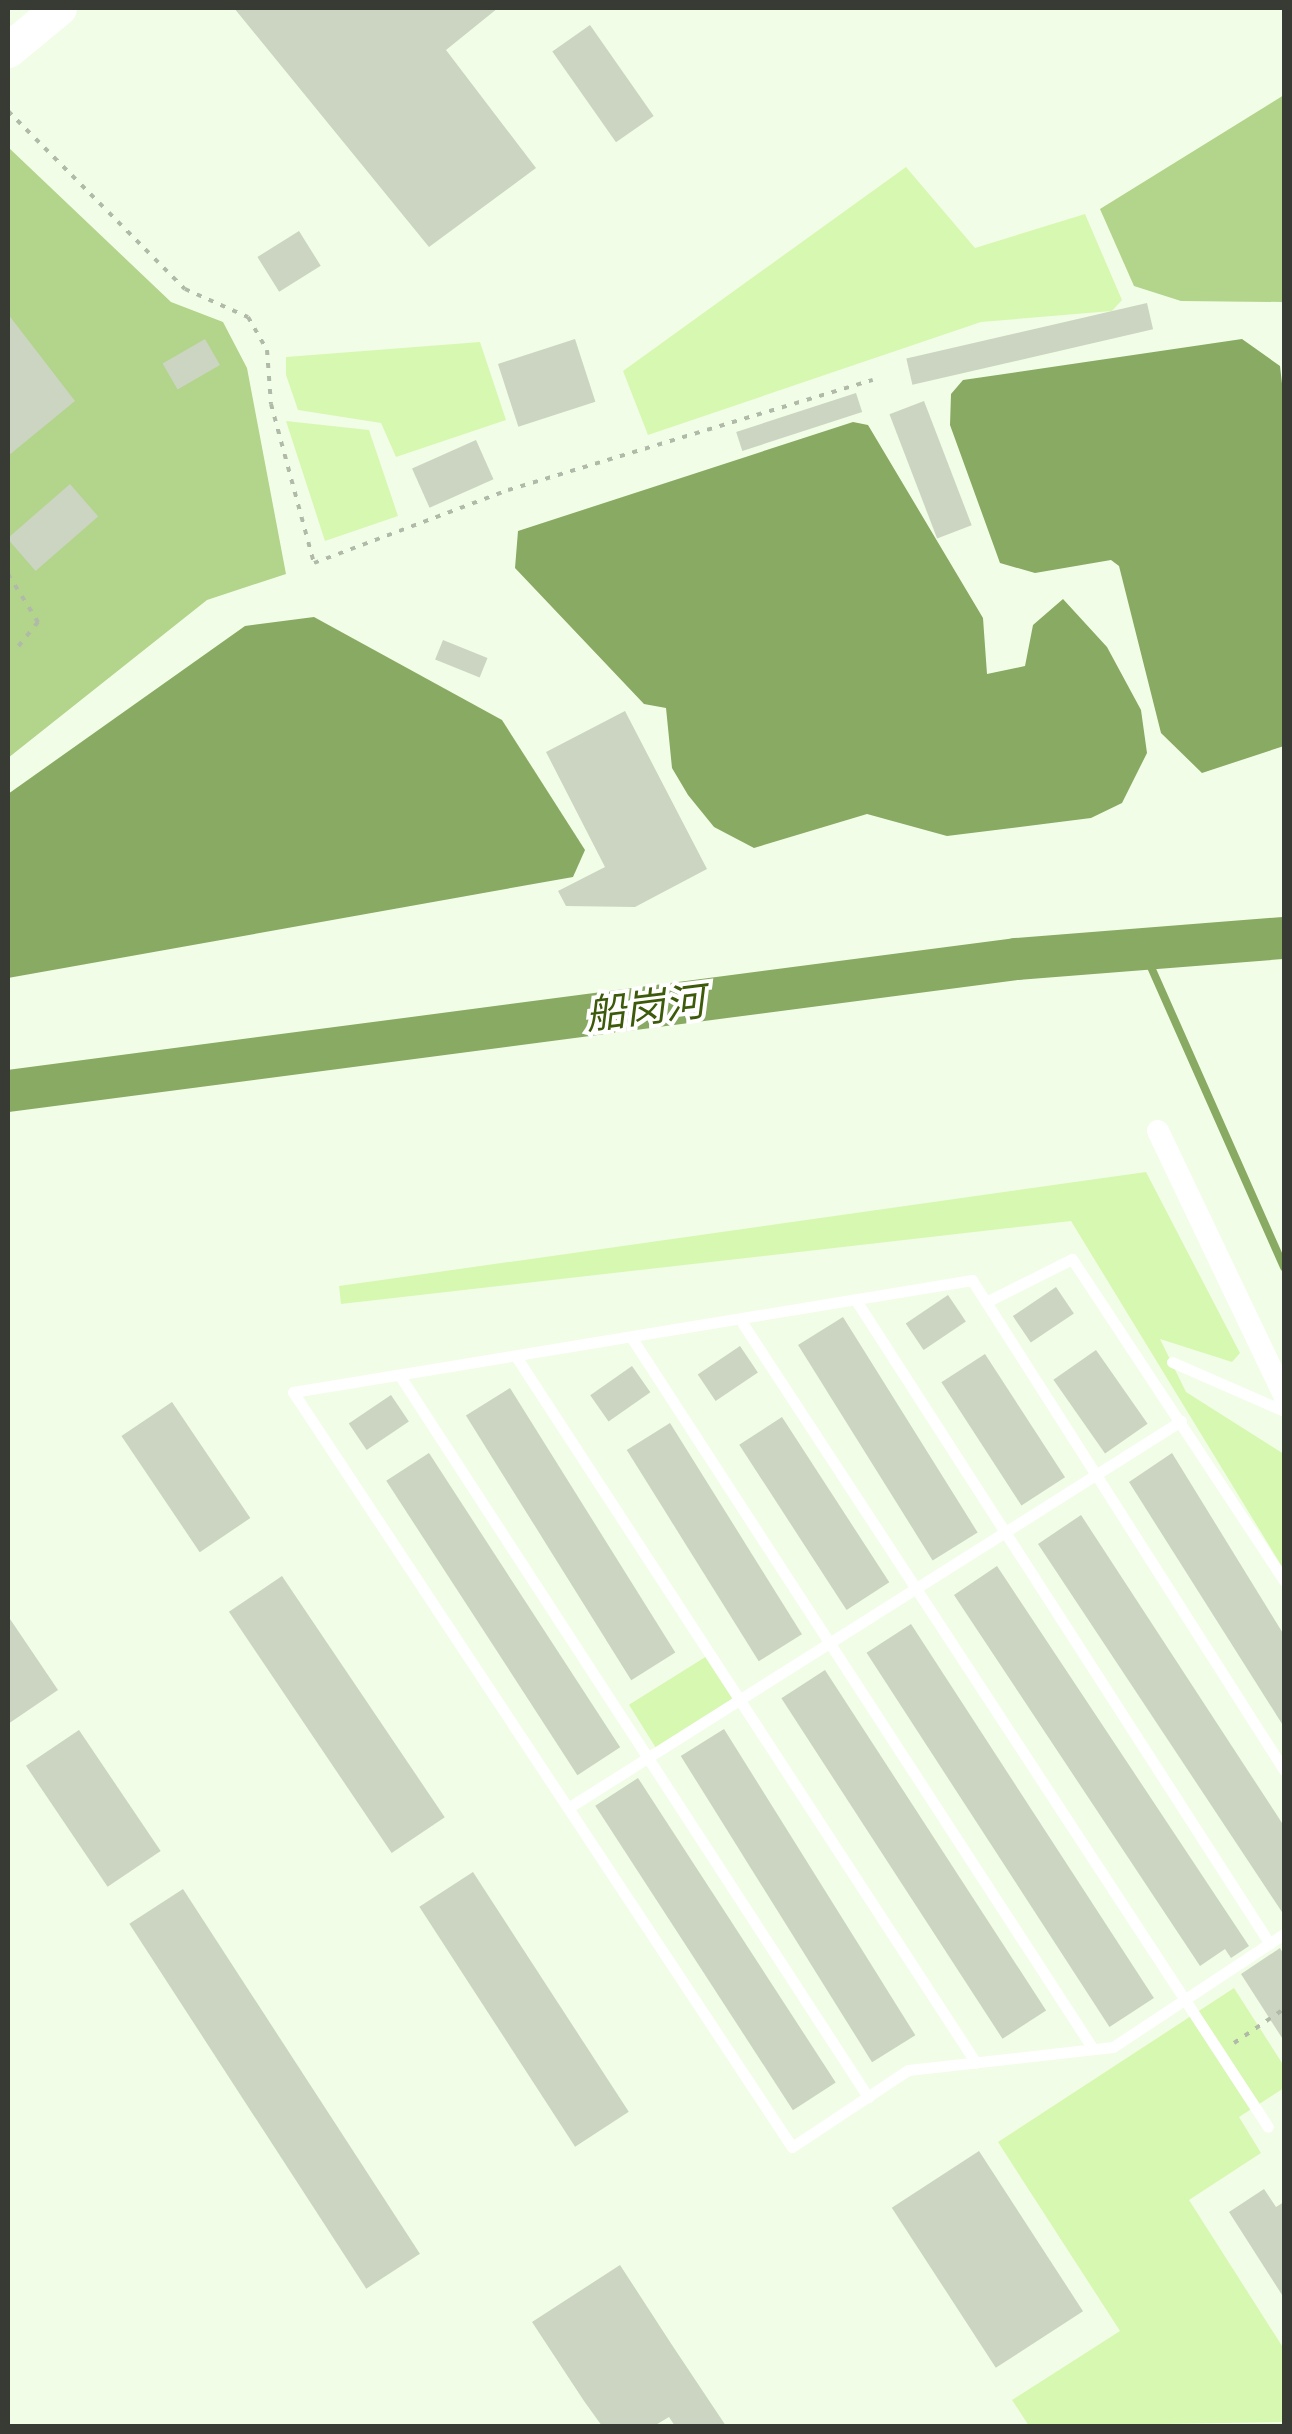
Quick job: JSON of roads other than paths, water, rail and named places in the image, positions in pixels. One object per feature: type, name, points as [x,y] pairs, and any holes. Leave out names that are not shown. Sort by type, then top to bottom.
[{"type":"main road","points":[[8,50],[59,8]]},
{"type":"street","points":[[1158,1131],[1284,1396]]},
{"type":"lane","points":[[986,1302],[1072,1259],[1284,1581]]},
{"type":"lane","points":[[1284,1770],[972,1280],[743,1324],[293,1392],[792,2147],[908,2070],[1113,2047],[1284,1934]]},
{"type":"lane","points":[[857,1302],[1270,1944]]},
{"type":"lane","points":[[743,1324],[1268,2127]]},
{"type":"lane","points":[[633,1340],[1093,2050]]},
{"type":"lane","points":[[517,1358],[976,2063]]},
{"type":"lane","points":[[1172,1362],[1284,1411]]},
{"type":"lane","points":[[400,1376],[868,2097]]},
{"type":"lane","points":[[568,1808],[1182,1421]]},
{"type":"waterway","name":"船岗河","points":[[8,1091],[1016,959],[1284,938]]},
{"type":"waterway","points":[[1143,949],[1284,1267]]}]
